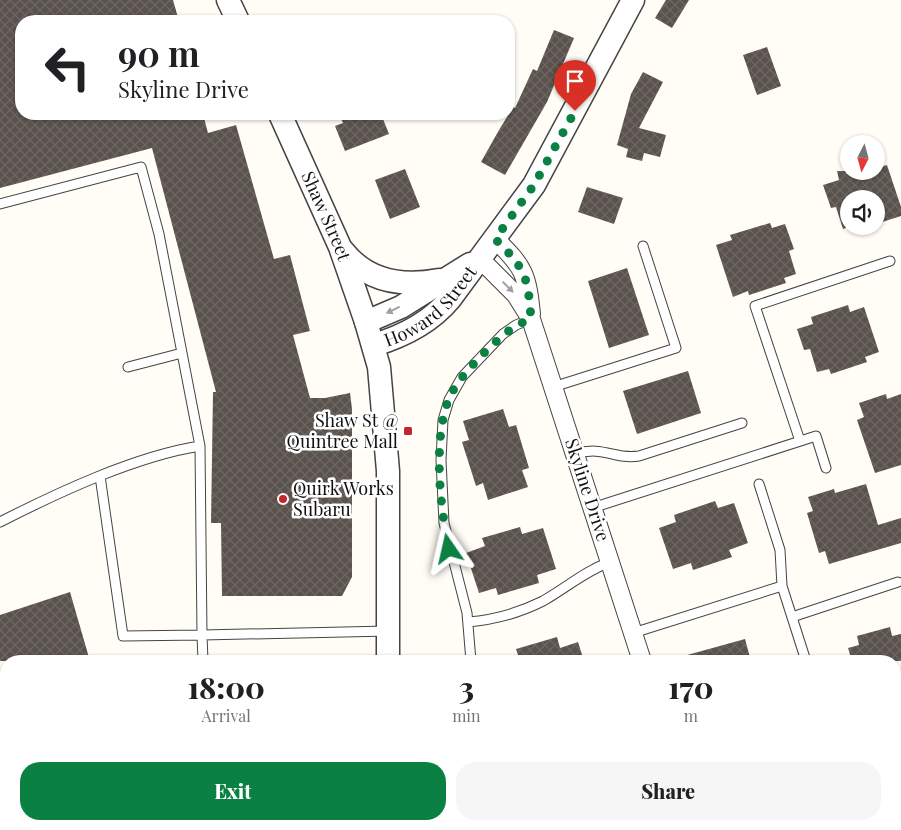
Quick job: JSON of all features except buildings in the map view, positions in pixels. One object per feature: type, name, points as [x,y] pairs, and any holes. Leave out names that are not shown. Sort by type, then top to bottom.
[{"type":"street","points":[[228,0],[235,15]]},
{"type":"street","name":"Howard Street","points":[[374,345],[404,334],[428,321],[450,299],[495,239],[549,159],[633,0]]},
{"type":"street","name":"Shaw Street","points":[[283,120],[340,247],[366,322]]},
{"type":"street","name":"Skyline Drive","points":[[495,239],[512,255],[523,270],[528,288],[531,319],[640,655]]},
{"type":"street","points":[[340,247],[356,266],[380,279],[412,283],[447,278]]},
{"type":"street","name":"Howard Street","points":[[388,655],[387,447],[382,387],[374,345],[366,322],[401,307],[479,258]]},
{"type":"street","name":"Skyline Drive","points":[[479,258],[516,295],[531,319]]},
{"type":"lane","points":[[0,204],[141,167],[159,234],[200,446],[203,655]]},
{"type":"lane","points":[[553,387],[676,348],[643,246]]},
{"type":"lane","points":[[800,442],[755,306],[890,261]]},
{"type":"lane","points":[[471,655],[468,622],[444,523],[441,460],[443,420],[453,392],[468,370],[509,329],[531,319]]},
{"type":"lane","points":[[128,367],[182,353]]},
{"type":"lane","points":[[575,454],[593,450],[626,457],[638,456],[742,423]]},
{"type":"lane","points":[[592,508],[816,436],[826,468]]},
{"type":"lane","points":[[0,522],[100,476],[180,449],[200,446]]},
{"type":"lane","points":[[100,476],[123,636],[389,631]]},
{"type":"lane","points":[[759,484],[780,550],[782,586],[804,655]]},
{"type":"lane","points":[[468,622],[492,618],[535,604],[585,573],[610,562]]},
{"type":"lane","points":[[792,616],[898,582]]},
{"type":"lane","points":[[633,633],[782,586]]},
{"type":"place","name":"Shaw St @ Quintree Mall","points":[[408,431]]},
{"type":"place","name":"Quirk Works Subaru","points":[[283,499]]},
{"type":"route","points":[[449,549],[444,523],[441,478],[441,431],[449,400],[462,377],[503,334],[516,325],[531,319],[528,288],[523,270],[512,255],[495,239],[534,185],[575,111]]}]
